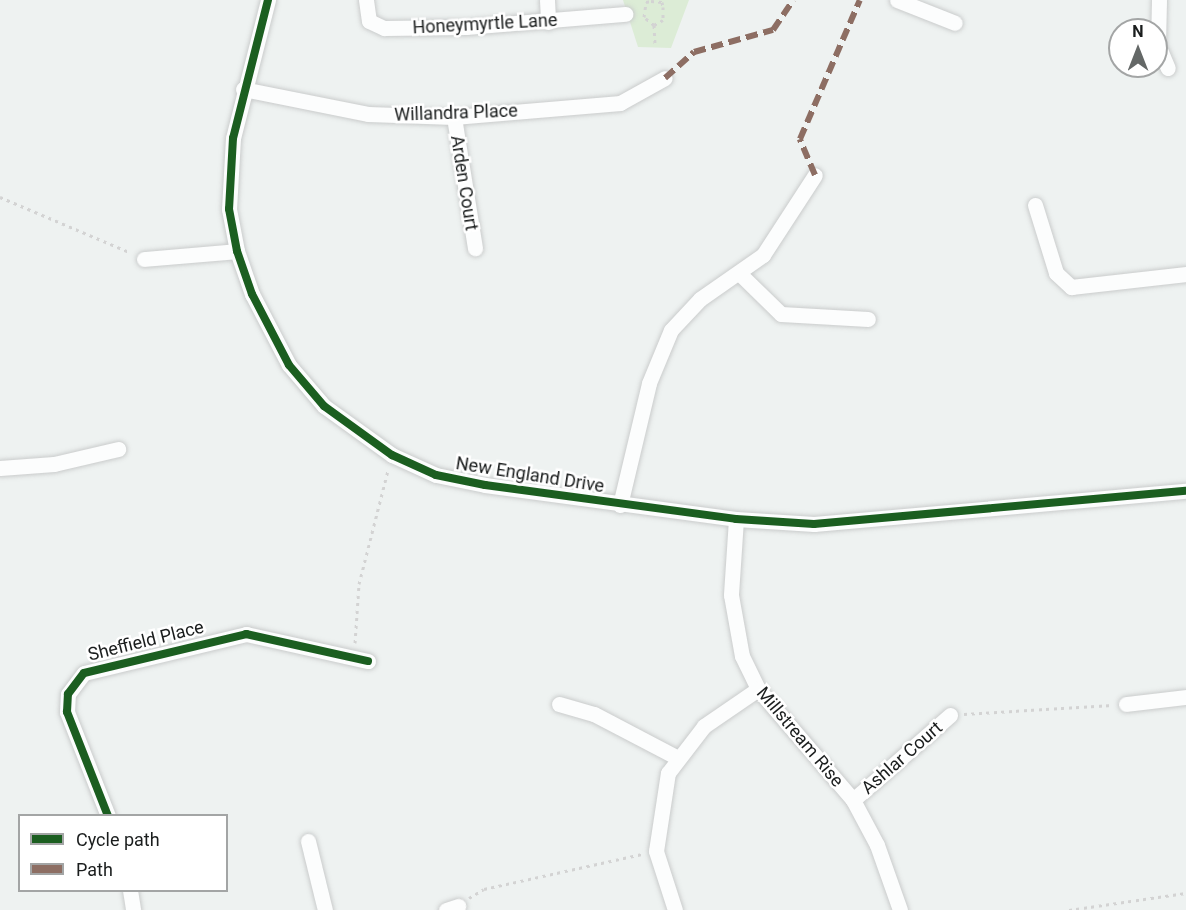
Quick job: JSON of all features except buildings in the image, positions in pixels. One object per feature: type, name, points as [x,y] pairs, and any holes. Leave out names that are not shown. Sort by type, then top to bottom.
[{"type":"street","name":"New England Drive","points":[[268,0],[243,88],[229,172],[237,251],[252,294],[290,365],[324,406],[392,455],[436,475],[620,505],[736,519],[886,521],[1186,491]]},
{"type":"street","name":"Honeymyrtle Lane","points":[[366,0],[369,21],[384,28],[548,22],[626,14]]},
{"type":"street","points":[[547,0],[548,22]]},
{"type":"street","points":[[897,0],[955,23]]},
{"type":"street","points":[[1159,0],[1159,18]]},
{"type":"street","name":"Willandra Place","points":[[243,88],[368,114],[454,117],[620,103],[665,78]]},
{"type":"street","name":"Arden Court","points":[[454,117],[475,248]]},
{"type":"street","points":[[620,505],[649,383],[671,330],[700,298],[741,275],[776,239],[816,175]]},
{"type":"street","points":[[1035,205],[1056,273],[1071,287],[1186,274]]},
{"type":"street","points":[[144,259],[237,251]]},
{"type":"street","points":[[741,275],[781,314],[868,319]]},
{"type":"street","points":[[0,468],[44,465],[118,449]]},
{"type":"street","name":"Millstream Rise","points":[[736,519],[732,615],[758,689],[853,800],[877,845],[900,910]]},
{"type":"street","name":"Sheffield Place","points":[[107,814],[67,712],[68,694],[84,673],[246,634],[361,660]]},
{"type":"street","points":[[675,910],[656,851],[662,792],[676,757],[704,726],[758,689]]},
{"type":"street","points":[[1126,704],[1186,697]]},
{"type":"street","points":[[559,704],[594,714],[676,757]]},
{"type":"street","name":"Ashlar Court","points":[[853,800],[950,715]]},
{"type":"street","points":[[308,841],[325,910]]},
{"type":"street","points":[[130,892],[133,910]]},
{"type":"path","points":[[645,1],[663,1],[663,20],[654,25],[644,17],[645,1]]},
{"type":"path","points":[[654,25],[654,47]]},
{"type":"path","points":[[0,197],[144,259]]},
{"type":"path","points":[[361,660],[359,584],[392,455]]},
{"type":"path","points":[[950,715],[1126,704]]},
{"type":"path","points":[[452,908],[484,889],[656,851]]},
{"type":"path","points":[[1069,910],[1186,893]]},
{"type":"green space","points":[[623,0],[689,0],[671,48],[638,47]]},
{"type":"marked path","points":[[665,78],[694,52],[773,30],[793,0]]},
{"type":"marked path","points":[[815,175],[800,139],[860,0]]},
{"type":"cycle path","points":[[268,0],[233,138],[229,209],[237,251],[252,294],[289,365],[324,406],[392,455],[436,475],[485,485],[736,519],[814,524],[1186,491]]},
{"type":"cycle path","points":[[107,814],[67,712],[68,694],[84,673],[246,634],[368,661]]}]
